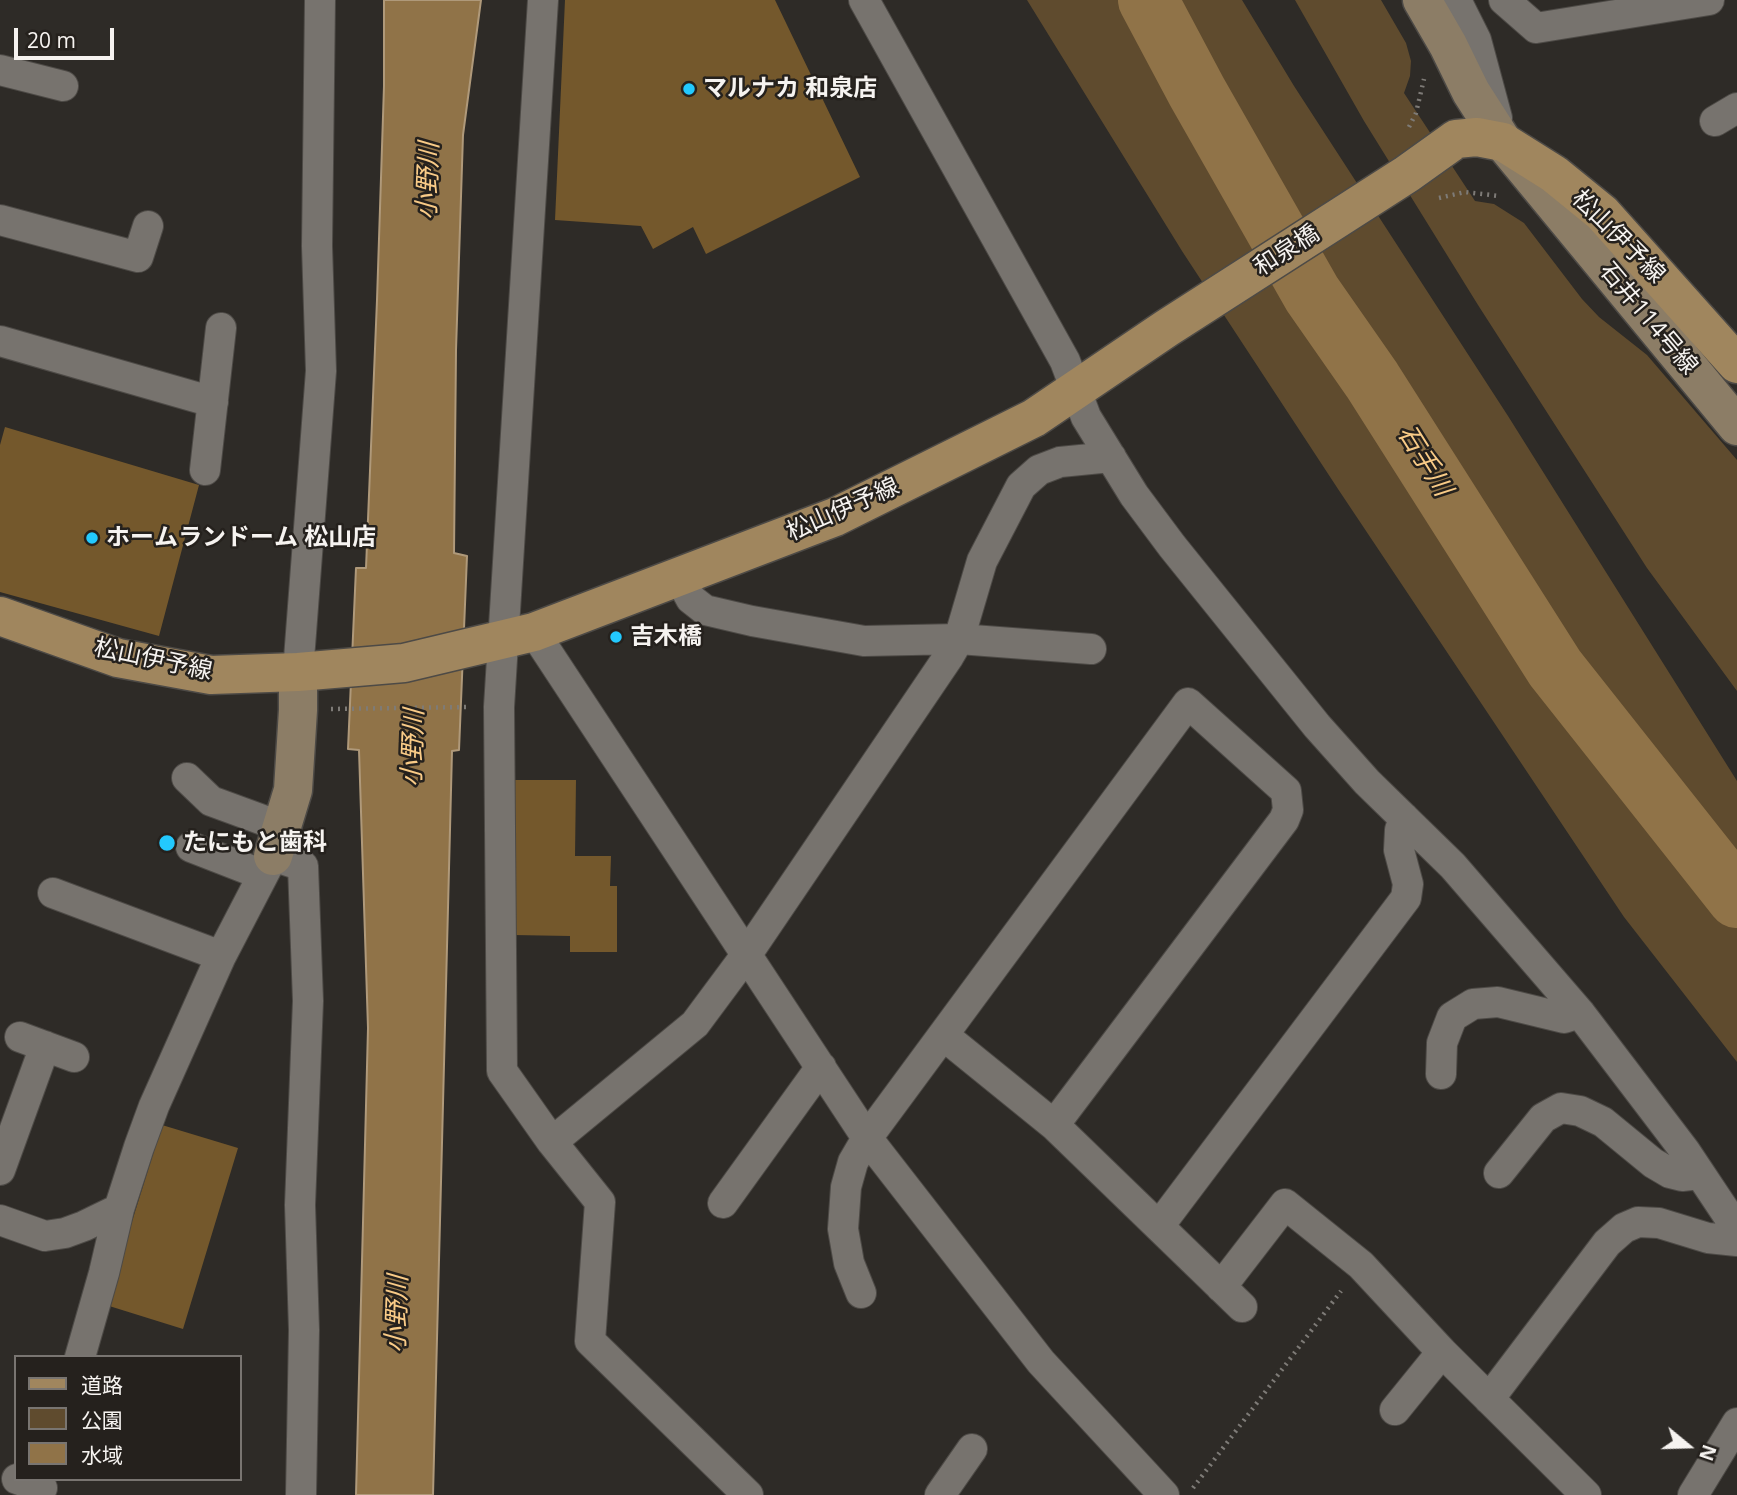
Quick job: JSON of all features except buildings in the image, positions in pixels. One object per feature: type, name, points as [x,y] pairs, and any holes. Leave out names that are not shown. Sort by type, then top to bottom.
[{"type":"main road","name":"松山伊予線","points":[[1419,187],[1456,139],[1477,137],[1503,142],[1554,174],[1602,213],[1737,364]]},
{"type":"main road","name":"和泉橋","points":[[1167,328],[1419,187]]},
{"type":"main road","name":"松山伊予線","points":[[511,638],[835,517],[1034,418],[1167,328]]},
{"type":"main road","name":"松山伊予線","points":[[0,616],[118,658],[211,675],[304,672]]},
{"type":"main road","points":[[304,672],[404,663],[511,638]]},
{"type":"street","points":[[81,1355],[119,1209],[155,1106],[222,956],[273,853],[293,790],[298,710],[304,672],[321,371],[317,246],[320,0]]},
{"type":"street","points":[[543,0],[511,638],[499,707],[502,1071],[552,1142],[600,1202],[590,1341],[748,1495]]},
{"type":"street","points":[[864,0],[1065,361],[1086,417],[1134,495],[1317,726],[1367,782],[1453,866],[1580,1013],[1700,1174],[1737,1229]]},
{"type":"street","name":"石井114号線","points":[[1422,0],[1471,92],[1503,142],[1737,426]]},
{"type":"street","points":[[1456,0],[1476,40],[1503,142]]},
{"type":"street","points":[[1504,0],[1536,28],[1709,0]]},
{"type":"street","points":[[0,70],[63,86]]},
{"type":"street","points":[[0,220],[138,257],[148,226]]},
{"type":"street","points":[[205,470],[221,328]]},
{"type":"street","points":[[0,341],[212,402]]},
{"type":"street","points":[[552,1142],[695,1024],[747,954],[959,639],[982,561],[1021,486],[1039,470],[1060,462],[1111,457]]},
{"type":"street","points":[[679,577],[691,600],[705,610],[864,641],[959,639],[1091,649]]},
{"type":"street","points":[[511,638],[686,866],[867,1138],[1041,1362],[1164,1495]]},
{"type":"street","points":[[861,1293],[849,1263],[843,1230],[846,1187],[853,1162],[867,1138],[1188,703],[1286,792],[1288,810],[1284,820],[1054,1125]]},
{"type":"street","points":[[187,778],[273,853],[303,866],[308,1001],[300,1205],[304,1330],[302,1495]]},
{"type":"street","points":[[1159,1226],[1406,898],[1408,884],[1399,850],[1404,818]]},
{"type":"street","points":[[191,847],[273,853]]},
{"type":"street","points":[[53,893],[222,956]]},
{"type":"street","points":[[1441,1074],[1442,1043],[1452,1017],[1473,1004],[1498,1002],[1564,1018],[1580,1013]]},
{"type":"street","points":[[943,1035],[1054,1125],[1232,1297],[1285,1204],[1361,1265],[1441,1352],[1586,1495]]},
{"type":"street","points":[[0,1170],[32,1041],[74,1057]]},
{"type":"street","points":[[723,1203],[821,1067]]},
{"type":"street","points":[[1499,1173],[1544,1118],[1561,1108],[1580,1111],[1603,1122],[1653,1163],[1670,1173],[1682,1176],[1700,1174]]},
{"type":"street","points":[[0,1220],[46,1236],[84,1226],[119,1209]]},
{"type":"street","points":[[1489,1399],[1608,1243],[1624,1228],[1638,1222],[1659,1223],[1708,1238],[1737,1241]]},
{"type":"street","points":[[1395,1410],[1441,1352]]},
{"type":"street","points":[[1693,1495],[1737,1423]]},
{"type":"street","points":[[940,1495],[972,1449]]},
{"type":"path","points":[[1406,133],[1416,113],[1425,69]]},
{"type":"path","points":[[1419,187],[1465,192]]},
{"type":"path","points":[[325,710],[477,707]]},
{"type":"path","points":[[1188,1495],[1361,1265]]},
{"type":"green space","points":[[1027,0],[1242,0],[1294,86],[1508,416],[1737,781],[1737,1062],[1624,917],[1182,251]]},
{"type":"green space","points":[[1295,0],[1381,0],[1406,43],[1411,61],[1410,76],[1404,93],[1475,201],[1494,204],[1524,223],[1582,299],[1599,317],[1647,355],[1737,460],[1737,691],[1647,568],[1478,305],[1364,121]]},
{"type":"water","name":"小野川","points":[[384,0],[481,0],[463,135],[456,350],[454,553],[467,556],[459,750],[452,751],[433,1495],[356,1495],[368,1028],[359,750],[348,749],[356,568],[366,568],[384,86]]},
{"type":"waterway","name":"石手川","points":[[1148,0],[1312,294],[1372,380],[1555,668],[1737,898]]},
{"type":"place","name":"マルナカ 和泉店","points":[[689,89]]},
{"type":"place","name":"ホームランドーム 松山店","points":[[92,538]]},
{"type":"place","name":"吉木橋","points":[[616,637]]},
{"type":"place","name":"たにもと歯科","points":[[167,843]]}]
